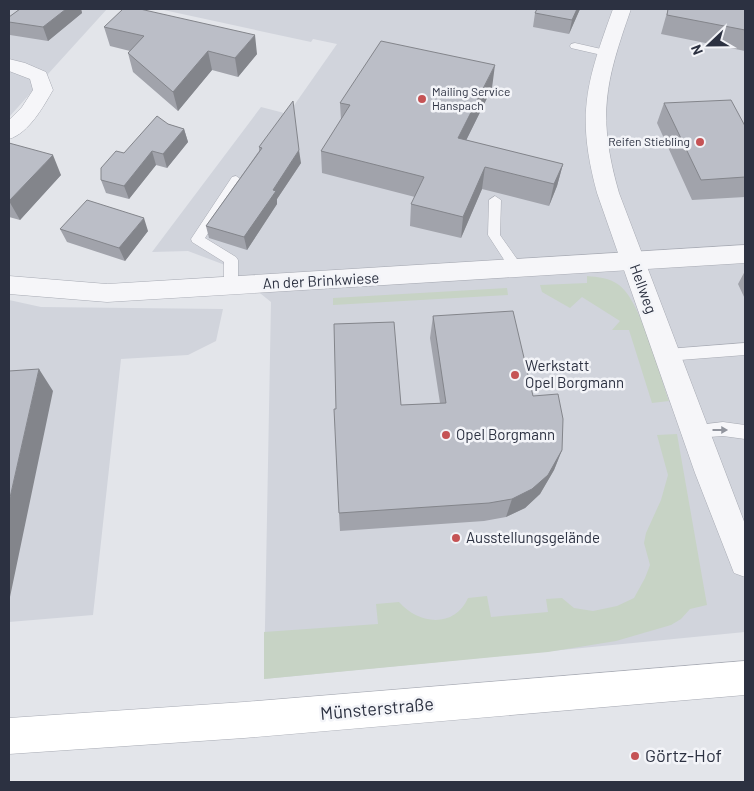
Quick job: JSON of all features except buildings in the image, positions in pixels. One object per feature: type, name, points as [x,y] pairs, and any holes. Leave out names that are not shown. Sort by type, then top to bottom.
[{"type":"main road","name":"Münsterstraße","points":[[9,736],[244,720],[745,678]]},
{"type":"street","name":"Hellweg","points":[[622,9],[599,78],[596,105],[596,144],[608,193],[745,562]]},
{"type":"street","points":[[9,65],[39,76],[43,90],[30,111],[9,132]]},
{"type":"street","name":"An der Brinkwiese","points":[[9,285],[107,293],[745,254]]},
{"type":"lane","points":[[575,46],[606,53]]},
{"type":"lane","points":[[231,286],[231,260],[197,239],[236,180]]},
{"type":"lane","points":[[495,200],[494,235],[516,269]]},
{"type":"lane","points":[[667,356],[745,349]]},
{"type":"lane","points":[[695,431],[723,429],[745,432]]},
{"type":"shaded area","points":[[9,9],[107,9],[9,117]]},
{"type":"shaded area","points":[[159,9],[745,9],[745,632],[264,679],[271,302],[225,265],[188,251],[152,252],[261,107],[288,114],[337,44],[313,39],[311,42]]},
{"type":"shaded area","points":[[9,300],[41,307],[223,309],[216,341],[188,355],[121,359],[93,615],[9,622]]},
{"type":"green space","points":[[587,276],[600,277],[619,285],[635,306],[655,357],[669,401],[652,403],[629,330],[612,330],[620,321],[582,297],[570,308],[542,292],[540,285],[587,283]]},
{"type":"green space","points":[[507,288],[508,295],[333,305],[333,298]]},
{"type":"green space","points":[[677,434],[707,605],[690,609],[681,619],[671,625],[616,641],[548,652],[264,679],[264,632],[378,624],[376,604],[399,602],[416,615],[436,620],[446,619],[455,615],[468,598],[487,596],[491,617],[548,612],[546,599],[562,598],[574,608],[593,611],[617,606],[634,598],[650,565],[644,543],[646,533],[661,500],[668,475],[657,435]]},
{"type":"place","name":"Mailing Service Hanspach","points":[[422,99]]},
{"type":"place","name":"Reifen Stiebling","points":[[700,142]]},
{"type":"place","name":"Werkstatt Opel Borgmann","points":[[515,375]]},
{"type":"place","name":"Opel Borgmann","points":[[446,435]]},
{"type":"place","name":"Ausstellungsgelände","points":[[456,538]]},
{"type":"place","name":"Görtz-Hof","points":[[635,756]]}]
